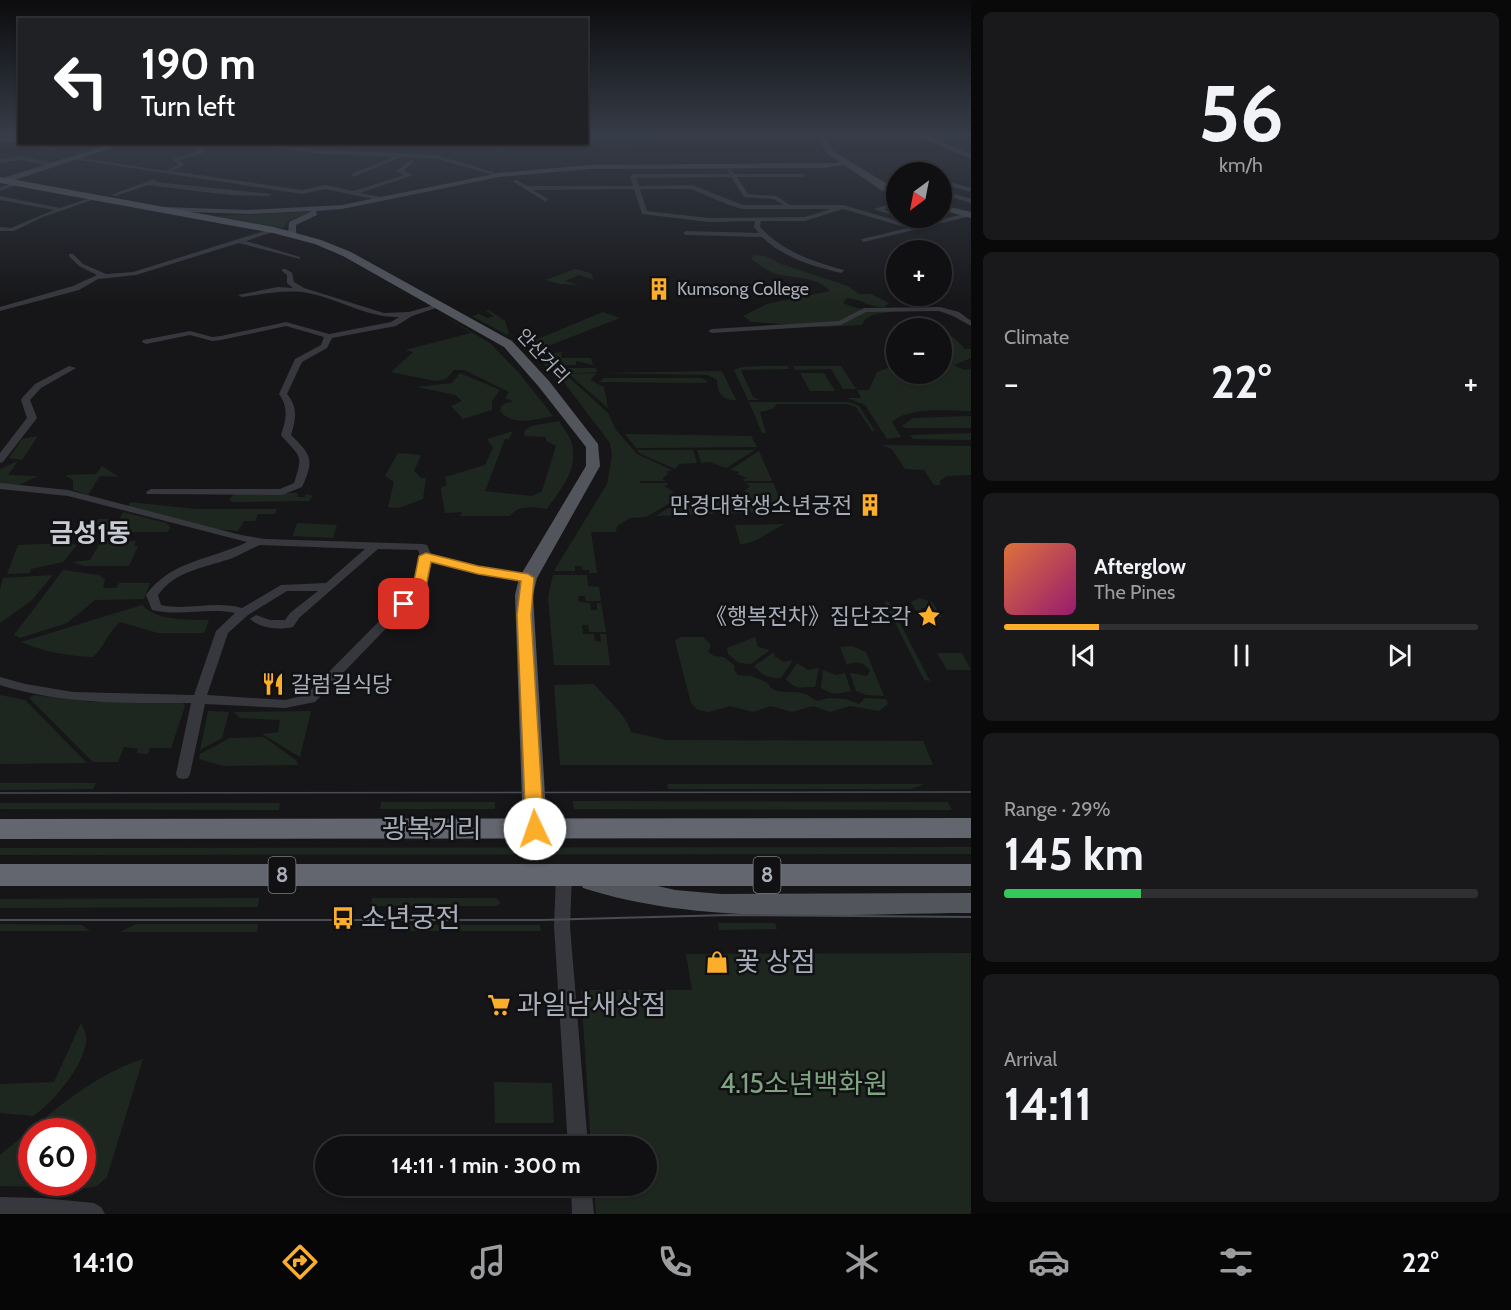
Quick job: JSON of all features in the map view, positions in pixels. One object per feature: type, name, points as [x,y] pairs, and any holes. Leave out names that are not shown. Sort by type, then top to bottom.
[{"type":"highway","name":"광복거리","points":[[0,829],[971,828]]},
{"type":"highway","name":"광복거리","points":[[0,875],[971,875]]},
{"type":"main road","name":"안산거리","points":[[68,193],[274,230],[346,254],[508,344],[544,384],[593,447],[593,466],[528,578],[524,615],[535,829]]},
{"type":"main road","points":[[158,209],[248,212],[383,199],[414,193]]},
{"type":"main road","points":[[292,235],[292,224],[296,220],[343,202]]},
{"type":"main road","points":[[952,210],[970,214]]},
{"type":"main road","points":[[564,875],[675,900],[721,904],[971,903]]},
{"type":"street","points":[[114,195],[120,193]]},
{"type":"street","points":[[227,193],[282,195]]},
{"type":"street","points":[[308,193],[329,196],[343,202]]},
{"type":"street","points":[[329,196],[337,193]]},
{"type":"street","points":[[358,193],[383,199]]},
{"type":"street","points":[[534,193],[546,200]]},
{"type":"street","points":[[637,193],[644,213],[699,220],[812,218],[839,207]]},
{"type":"street","points":[[706,193],[735,206],[851,208],[886,219]]},
{"type":"street","points":[[744,193],[746,196],[782,199],[788,206]]},
{"type":"street","points":[[952,195],[971,201]]},
{"type":"street","points":[[0,198],[61,210]]},
{"type":"street","points":[[0,229],[12,230],[95,198]]},
{"type":"street","points":[[886,207],[877,209],[886,212]]},
{"type":"street","points":[[952,219],[970,214]]},
{"type":"street","points":[[759,219],[758,227],[763,235],[789,255],[840,271]]},
{"type":"street","points":[[864,240],[916,228]]},
{"type":"street","points":[[0,309],[76,288],[103,275],[134,274],[274,230]]},
{"type":"street","points":[[686,232],[763,235]]},
{"type":"street","points":[[239,241],[298,258]]},
{"type":"street","points":[[71,255],[81,265],[103,275]]},
{"type":"street","points":[[284,270],[290,274],[291,283],[302,290]]},
{"type":"street","points":[[242,296],[278,289],[302,290],[383,315],[409,314],[441,305]]},
{"type":"street","points":[[712,331],[841,323],[864,310],[940,309],[956,314],[971,324]]},
{"type":"street","points":[[146,342],[190,333],[212,339],[221,338],[286,324],[329,336],[393,324],[409,314]]},
{"type":"street","points":[[151,492],[282,492],[298,485],[305,464],[304,454],[286,435],[292,416],[290,401],[283,394],[298,361],[324,346],[329,336]]},
{"type":"street","points":[[0,460],[32,418],[25,400],[30,392],[72,368]]},
{"type":"street","points":[[0,486],[68,493],[220,533],[260,541],[423,547],[426,556],[420,587],[310,699],[285,704],[199,699],[96,698],[23,690],[0,681]]},
{"type":"street","points":[[244,612],[231,607],[213,606],[167,611],[156,607],[152,595],[159,582],[175,573],[228,556],[260,541]]},
{"type":"street","points":[[256,619],[267,624],[289,624],[294,616],[376,546]]},
{"type":"street","points":[[426,556],[478,570],[528,578]]},
{"type":"street","points":[[183,774],[199,699],[222,631],[244,612],[285,587],[329,587]]},
{"type":"street","points":[[564,875],[562,926],[577,1136]]},
{"type":"street","points":[[582,1196],[583,1214]]},
{"type":"street","points":[[0,1208],[94,1214]]},
{"type":"green space","points":[[313,212],[288,221],[283,228],[217,216]]},
{"type":"green space","points":[[754,255],[765,256],[781,264],[848,286],[859,294],[871,294],[886,302],[884,307],[879,307],[847,298],[843,303],[849,306],[868,310],[894,311],[872,315],[862,325],[826,327],[751,322],[743,316],[767,304],[830,291],[817,282],[771,272],[751,259]]},
{"type":"green space","points":[[575,269],[591,273],[594,280],[579,275],[565,281],[579,285],[560,284],[546,280]]},
{"type":"green space","points":[[434,310],[490,343],[520,374],[553,416],[525,421],[506,416],[500,411],[502,405],[513,401],[505,398],[509,392],[464,370],[454,370],[446,379],[435,381],[391,372],[413,352],[405,350],[471,333]]},
{"type":"green space","points":[[489,310],[505,321],[509,334],[472,316],[479,314],[487,318],[494,316],[486,311]]},
{"type":"green space","points":[[603,312],[620,318],[543,348],[538,347],[559,379],[556,379],[530,347],[535,346],[528,343]]},
{"type":"green space","points":[[953,337],[965,349],[971,349],[971,358],[954,365],[964,370],[971,369],[971,411],[930,410],[899,417],[892,422],[901,437],[887,439],[865,405],[847,398],[861,398],[857,390],[869,390],[877,372],[886,368],[886,384],[952,384]]},
{"type":"green space","points":[[544,349],[553,353],[563,352],[562,358],[591,358],[593,365],[576,361],[576,365],[566,365],[566,368],[596,368],[597,372],[565,374],[608,413],[616,430],[637,454],[672,470],[665,472],[669,473],[662,479],[666,481],[640,481],[640,483],[667,483],[668,485],[664,486],[674,492],[671,494],[682,496],[646,517],[630,518],[617,526],[616,532],[591,532],[597,573],[589,573],[589,570],[583,570],[581,566],[575,566],[575,571],[554,571],[607,484],[612,456],[610,443],[566,385]]},
{"type":"green space","points":[[788,366],[789,369],[741,370],[753,397],[760,400],[748,400],[734,370],[742,367]]},
{"type":"green space","points":[[793,366],[841,366],[856,389],[843,389],[831,369],[795,370]]},
{"type":"green space","points":[[722,371],[736,400],[723,397],[719,392],[717,380],[708,375],[599,373]]},
{"type":"green space","points":[[460,373],[500,390],[492,401],[492,410],[463,419],[451,406],[462,401],[455,395],[417,387],[452,383]]},
{"type":"green space","points":[[597,373],[590,380],[604,387],[608,408],[569,374]]},
{"type":"green space","points":[[800,373],[824,373],[835,391],[810,391]]},
{"type":"green space","points":[[604,378],[701,378],[708,381],[705,383],[599,382]]},
{"type":"green space","points":[[749,402],[849,402],[859,406],[875,431],[872,431],[856,407],[847,404],[777,404],[772,409],[760,412],[766,433],[762,433]]},
{"type":"green space","points":[[971,416],[971,428],[906,428],[902,426],[913,418]]},
{"type":"green space","points":[[559,421],[571,441],[573,460],[568,478],[547,509],[531,507],[518,509],[509,516],[460,516],[462,512],[445,513],[441,490],[447,485],[445,477],[485,465],[493,448],[487,439],[513,431],[509,439],[505,439],[485,491],[532,496],[542,491],[556,446],[546,441],[546,437],[524,436],[525,430],[531,426]]},
{"type":"green space","points":[[971,433],[971,440],[913,439],[910,435]]},
{"type":"green space","points":[[625,434],[751,436],[757,447],[636,448]]},
{"type":"green space","points":[[38,436],[22,460],[9,458],[22,439]]},
{"type":"green space","points":[[881,445],[971,446],[971,475],[947,476],[940,481],[940,485],[934,485],[924,470],[905,469],[892,449]]},
{"type":"green space","points":[[637,450],[693,450],[697,463],[679,464],[675,469]]},
{"type":"green space","points":[[697,450],[755,450],[726,468],[710,462],[701,463]]},
{"type":"green space","points":[[759,451],[772,481],[744,481],[743,479],[747,478],[737,474],[740,472],[730,470]]},
{"type":"green space","points":[[398,453],[421,455],[414,471],[421,478],[426,478],[423,499],[399,508],[388,507],[394,482],[385,476]]},
{"type":"green space","points":[[18,461],[8,475],[38,476],[19,485],[0,484],[0,469]]},
{"type":"green space","points":[[102,466],[119,477],[100,476],[88,495],[73,490],[73,480],[65,475],[96,474]]},
{"type":"green space","points":[[745,483],[773,483],[782,502],[781,508],[778,510],[740,496],[748,493],[744,491],[750,486]]},
{"type":"green space","points":[[235,493],[298,493],[297,497],[305,497],[306,494],[313,496],[309,501],[234,502],[229,500]]},
{"type":"green space","points":[[685,497],[692,502],[710,502],[714,514],[656,516]]},
{"type":"green space","points":[[737,497],[774,512],[720,514],[714,502],[735,501]]},
{"type":"green space","points":[[130,502],[195,509],[277,509],[275,514],[258,514],[255,521],[244,521],[238,531],[216,529],[128,507]]},
{"type":"green space","points":[[123,512],[166,523],[170,527],[168,532],[110,532],[95,526],[98,519],[120,519]]},
{"type":"green space","points":[[297,523],[337,525],[333,538],[293,536]]},
{"type":"green space","points":[[786,524],[757,539],[740,544],[735,525]]},
{"type":"green space","points":[[108,541],[136,541],[134,546],[138,546],[129,566],[84,566],[72,562],[90,560],[100,543],[106,544]]},
{"type":"green space","points":[[69,543],[77,545],[63,562],[31,569],[30,573],[7,574],[18,545]]},
{"type":"green space","points":[[63,570],[99,575],[105,580],[103,588],[116,588],[119,583],[150,583],[144,599],[95,600],[67,623],[20,638],[14,635]]},
{"type":"green space","points":[[53,575],[31,601],[0,623],[0,590],[3,578]]},
{"type":"green space","points":[[553,575],[587,575],[588,586],[599,587],[601,601],[586,601],[585,596],[578,596],[579,602],[590,603],[591,610],[597,610],[597,603],[601,603],[606,632],[589,632],[588,625],[582,625],[583,634],[594,634],[595,641],[601,642],[600,634],[606,634],[610,665],[554,665],[548,597]]},
{"type":"green space","points":[[919,598],[932,602],[942,617],[934,617],[929,608],[921,608],[925,617],[919,617],[911,602]]},
{"type":"green space","points":[[884,601],[889,602],[930,681],[924,680]]},
{"type":"green space","points":[[142,605],[165,617],[209,620],[204,633],[158,633],[120,622],[93,657],[57,653],[21,642]]},
{"type":"green space","points":[[680,637],[703,637],[711,645],[708,652],[714,656],[724,657],[735,666],[734,670],[738,675],[752,676],[768,683],[774,690],[800,693],[818,701],[828,698],[846,699],[859,704],[865,698],[886,699],[888,704],[879,711],[850,706],[830,712],[813,706],[792,712],[771,706],[753,712],[730,706],[709,712],[698,710],[691,703],[675,641]]},
{"type":"green space","points":[[755,637],[758,647],[770,650],[751,664],[739,663],[728,654],[727,648]]},
{"type":"green space","points":[[852,646],[866,652],[884,696],[866,695],[856,691],[850,673],[867,676],[870,671],[860,663],[847,665],[840,647]]},
{"type":"green space","points":[[774,652],[774,656],[784,662],[793,660],[781,678],[765,675],[754,666]]},
{"type":"green space","points":[[937,653],[962,653],[971,670],[947,670]]},
{"type":"green space","points":[[797,663],[808,670],[819,668],[815,687],[799,688],[786,679]]},
{"type":"green space","points":[[823,670],[836,675],[845,673],[851,691],[836,694],[821,688]]},
{"type":"green space","points":[[594,684],[621,713],[631,732],[666,740],[923,741],[933,765],[560,765],[554,685]]},
{"type":"green space","points":[[0,695],[25,700],[87,763],[0,764]]},
{"type":"green space","points":[[34,695],[92,702],[181,701],[185,706],[171,748],[150,748],[148,754],[137,753],[138,749],[124,747],[118,762],[93,762],[29,698]]},
{"type":"green space","points":[[208,711],[229,712],[222,738],[200,750]]},
{"type":"green space","points":[[311,711],[300,757],[262,734],[278,732],[280,720],[240,718],[234,712]]},
{"type":"green space","points":[[264,737],[296,760],[298,765],[224,766],[199,759],[200,754],[230,738]]},
{"type":"green space","points":[[0,783],[96,783],[93,789],[0,790]]},
{"type":"green space","points":[[667,784],[924,784],[911,789],[668,789]]},
{"type":"green space","points":[[573,801],[948,802],[952,810],[574,809]]},
{"type":"green space","points":[[381,802],[495,802],[495,809],[380,809]]},
{"type":"green space","points":[[0,803],[280,803],[279,810],[0,809]]},
{"type":"green space","points":[[971,847],[971,854],[0,855],[0,848]]},
{"type":"green space","points":[[259,898],[258,907],[0,908],[0,899]]},
{"type":"green space","points":[[372,898],[496,898],[501,903],[496,906],[371,906]]},
{"type":"green space","points":[[718,923],[775,923],[777,929],[719,930]]},
{"type":"green space","points":[[0,924],[82,925],[90,931],[0,931]]},
{"type":"green space","points":[[136,924],[258,924],[257,932],[120,932]]},
{"type":"green space","points":[[395,925],[540,925],[541,931],[395,931]]},
{"type":"green space","name":"4.15소년백화원","points":[[971,953],[971,1214],[596,1214],[595,1196],[657,1196],[657,1136],[590,1136],[581,990],[692,990],[686,954]]},
{"type":"green space","points":[[81,1023],[86,1036],[82,1057],[68,1081],[50,1102],[33,1116],[0,1113],[0,1084],[54,1082]]},
{"type":"green space","points":[[143,1059],[107,1177],[96,1186],[96,1118],[45,1118],[67,1100],[104,1076]]},
{"type":"green space","points":[[494,1082],[552,1083],[554,1123],[495,1123]]},
{"type":"green space","points":[[18,1140],[18,1186],[0,1186],[0,1155]]},
{"type":"tram line","points":[[0,793],[971,792]]},
{"type":"tram line","points":[[0,920],[541,920],[729,915],[971,917]]},
{"type":"place","name":"Kumsong College","points":[[659,289]]},
{"type":"place","name":"만경대학생소년궁전","points":[[870,505]]},
{"type":"place","name":"《행복전차》집단조각","points":[[929,616]]},
{"type":"place","name":"갈럼길식당","points":[[273,684]]},
{"type":"place","name":"소년궁전","points":[[343,918]]},
{"type":"place","name":"꽃 상점","points":[[717,962]]},
{"type":"place","name":"과일남새상점","points":[[499,1005]]},
{"type":"district","name":"금성1동","points":[[90,533]]},
{"type":"route","points":[[404,604],[420,587],[426,556],[478,570],[528,578],[524,595],[524,615],[529,672],[535,829]]}]
